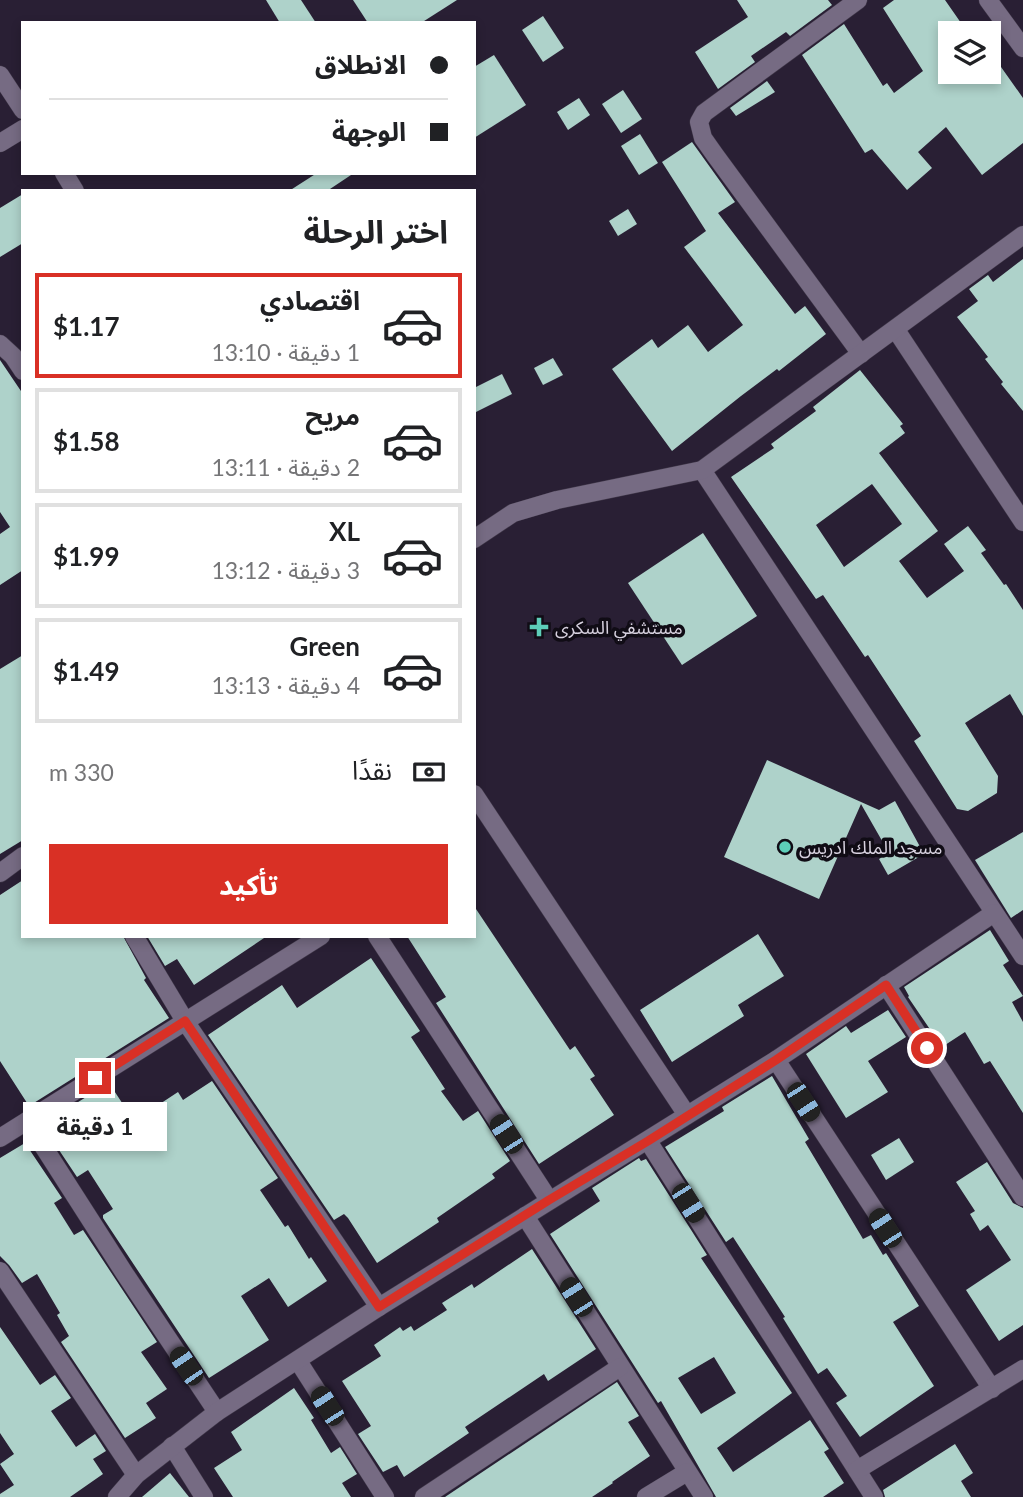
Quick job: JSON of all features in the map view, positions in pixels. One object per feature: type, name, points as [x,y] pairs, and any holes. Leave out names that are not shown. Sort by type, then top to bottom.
[{"type":"street","points":[[858,0],[704,113],[699,122],[703,138],[861,354]]},
{"type":"street","points":[[988,0],[1023,48]]},
{"type":"street","points":[[0,75],[21,107]]},
{"type":"street","points":[[0,143],[21,130]]},
{"type":"street","points":[[476,538],[513,513],[557,500],[702,470],[1023,235]]},
{"type":"street","points":[[896,330],[1023,522]]},
{"type":"street","points":[[0,344],[21,368]]},
{"type":"street","points":[[702,470],[994,913],[1017,934],[1023,956]]},
{"type":"street","points":[[476,797],[687,1115]]},
{"type":"street","points":[[0,873],[21,857]]},
{"type":"street","points":[[117,1497],[136,1475],[217,1412],[379,1307],[776,1060],[994,913]]},
{"type":"street","points":[[135,938],[185,1021],[379,1307]]},
{"type":"street","points":[[0,1138],[318,938]]},
{"type":"street","points":[[378,938],[549,1200]]},
{"type":"street","points":[[886,985],[1023,1197]]},
{"type":"street","points":[[776,1060],[992,1389]]},
{"type":"street","points":[[27,1121],[217,1412]]},
{"type":"street","points":[[648,1141],[871,1496]]},
{"type":"street","points":[[525,1216],[704,1497]]},
{"type":"street","points":[[0,1271],[136,1475]]},
{"type":"street","points":[[298,1361],[385,1497]]},
{"type":"street","points":[[424,1497],[620,1367]]},
{"type":"street","points":[[857,1470],[1023,1369]]},
{"type":"street","points":[[172,1446],[204,1497]]},
{"type":"street","points":[[646,1497],[687,1472]]},
{"type":"building","points":[[266,0],[301,0],[315,21],[279,21]]},
{"type":"building","points":[[353,0],[457,0],[424,21],[367,21]]},
{"type":"building","points":[[737,0],[828,0],[832,5],[790,36],[786,32],[751,56],[755,62],[718,89],[695,52],[748,17]]},
{"type":"building","points":[[894,0],[945,0],[960,21],[938,21],[938,84],[1001,84],[1001,67],[1023,98],[1023,143],[982,175],[946,127],[918,152],[932,168],[907,190],[872,149],[865,153],[802,55],[844,24],[883,86],[887,83],[894,93],[923,71],[883,8]]},
{"type":"building","points":[[543,16],[564,48],[543,62],[522,30]]},
{"type":"building","points":[[494,55],[526,105],[476,137],[476,66]]},
{"type":"building","points":[[767,81],[775,92],[736,116],[730,108]]},
{"type":"building","points":[[623,90],[642,119],[621,133],[602,104]]},
{"type":"building","points":[[579,98],[590,115],[568,130],[557,112]]},
{"type":"building","points":[[640,134],[658,163],[639,175],[621,146]]},
{"type":"building","points":[[692,142],[735,202],[718,213],[795,314],[805,306],[826,334],[672,451],[612,369],[652,339],[658,348],[688,325],[708,352],[743,325],[684,247],[706,231],[662,162]]},
{"type":"building","points":[[314,175],[351,175],[330,189],[292,189]]},
{"type":"building","points":[[21,195],[21,244],[0,257],[0,208]]},
{"type":"building","points":[[628,209],[637,224],[618,236],[609,221]]},
{"type":"building","points":[[1023,259],[1023,411],[1001,384],[1003,382],[985,359],[988,357],[957,317],[978,301],[969,289],[988,275],[993,282]]},
{"type":"building","points":[[553,358],[563,375],[543,385],[534,368]]},
{"type":"building","points":[[0,360],[21,391],[21,571],[0,585],[0,534],[10,527],[0,512]]},
{"type":"building","points":[[860,370],[903,424],[900,426],[905,433],[879,453],[938,531],[899,561],[927,598],[964,571],[944,544],[968,526],[986,550],[981,553],[1023,610],[1023,716],[1010,694],[965,723],[998,776],[997,793],[968,811],[957,809],[914,741],[921,736],[868,655],[865,657],[823,595],[816,599],[731,477],[774,448],[771,444],[816,411],[813,407]],"holes":[[[872,484],[902,524],[844,567],[816,525]]]},
{"type":"building","points":[[502,374],[512,394],[476,412],[476,387]]},
{"type":"building","points":[[703,533],[757,616],[682,665],[628,583]]},
{"type":"building","points":[[21,656],[21,841],[0,854],[0,669]]},
{"type":"building","points":[[767,760],[879,810],[895,801],[924,854],[888,875],[879,859],[889,853],[861,804],[819,899],[724,857]]},
{"type":"building","points":[[1023,832],[1023,910],[1011,918],[975,860]]},
{"type":"building","points":[[21,881],[21,938],[124,938],[146,978],[144,980],[169,1018],[29,1106],[0,1061],[0,895]]},
{"type":"building","points":[[476,909],[570,1050],[575,1046],[595,1076],[590,1079],[614,1115],[539,1164],[436,1003],[446,997],[408,938],[476,938]]},
{"type":"building","points":[[990,930],[1009,961],[1003,965],[1023,996],[1012,1002],[1023,1022],[1023,1113],[990,1061],[984,1064],[965,1032],[942,1047],[904,987]]},
{"type":"building","points":[[758,934],[784,976],[738,1005],[744,1016],[672,1062],[640,1010]]},
{"type":"building","points":[[148,938],[264,938],[194,985],[177,959],[165,966]]},
{"type":"building","points":[[371,958],[420,1031],[411,1037],[445,1089],[441,1091],[463,1121],[478,1111],[510,1161],[492,1174],[495,1178],[437,1218],[439,1222],[377,1263],[344,1214],[334,1220],[208,1035],[282,985],[297,1008]]},
{"type":"building","points":[[888,1010],[906,1037],[868,1061],[888,1092],[846,1118],[806,1054],[846,1026],[851,1033]]},
{"type":"building","points":[[772,1076],[809,1139],[805,1142],[863,1239],[871,1235],[883,1255],[886,1253],[919,1306],[893,1322],[934,1386],[860,1437],[836,1403],[847,1396],[827,1368],[818,1374],[733,1237],[726,1242],[665,1147],[724,1111],[722,1107]]},
{"type":"building","points":[[212,1081],[278,1178],[260,1190],[327,1281],[288,1307],[269,1278],[241,1296],[269,1340],[209,1378],[103,1218],[103,1215],[113,1209],[88,1170],[77,1177],[59,1150],[74,1140],[57,1115],[109,1083],[134,1121],[178,1092],[183,1100]]},
{"type":"building","points":[[899,1138],[914,1162],[886,1180],[871,1155]]},
{"type":"building","points":[[25,1143],[62,1198],[54,1203],[74,1235],[83,1230],[157,1342],[141,1352],[167,1389],[146,1403],[156,1418],[125,1438],[61,1342],[69,1336],[57,1315],[60,1313],[37,1274],[22,1283],[0,1256],[0,1158]]},
{"type":"building","points":[[639,1158],[641,1161],[646,1159],[707,1255],[701,1258],[792,1393],[717,1448],[733,1472],[810,1420],[829,1449],[824,1452],[844,1483],[823,1497],[716,1497],[661,1401],[658,1403],[550,1234],[600,1201],[592,1188]],"holes":[[[714,1357],[736,1393],[701,1414],[678,1378]]]},
{"type":"building","points":[[987,1162],[1013,1203],[1023,1208],[1023,1325],[999,1341],[966,1290],[1011,1260],[988,1225],[980,1231],[970,1214],[975,1211],[956,1182]]},
{"type":"building","points":[[532,1249],[596,1349],[548,1381],[544,1374],[465,1427],[469,1433],[404,1477],[397,1465],[383,1472],[358,1434],[371,1426],[342,1381],[381,1356],[374,1345],[400,1327],[403,1331],[411,1326],[414,1331],[447,1310],[442,1303],[472,1284],[474,1288]]},
{"type":"building","points":[[0,1327],[40,1385],[55,1375],[71,1398],[51,1411],[76,1447],[95,1434],[106,1451],[93,1459],[103,1474],[70,1497],[0,1497],[0,1494],[14,1485],[0,1464],[14,1454],[0,1433]]},
{"type":"building","points":[[617,1382],[639,1416],[628,1422],[650,1456],[613,1483],[592,1497],[445,1497]]},
{"type":"building","points":[[294,1388],[314,1418],[311,1420],[331,1453],[340,1447],[357,1474],[342,1483],[351,1497],[233,1497],[214,1468],[242,1450],[231,1432]]},
{"type":"building","points":[[955,1444],[973,1473],[961,1481],[971,1497],[885,1497],[883,1490]]},
{"type":"building","points":[[170,1473],[189,1497],[142,1497]]},
{"type":"place","name":"مستشفي السكرى","points":[[539,627]]},
{"type":"place","name":"مسجد الملك ادريس","points":[[785,847]]},
{"type":"route","points":[[95,1078],[185,1021],[379,1307],[776,1060],[886,985],[927,1048]]}]
